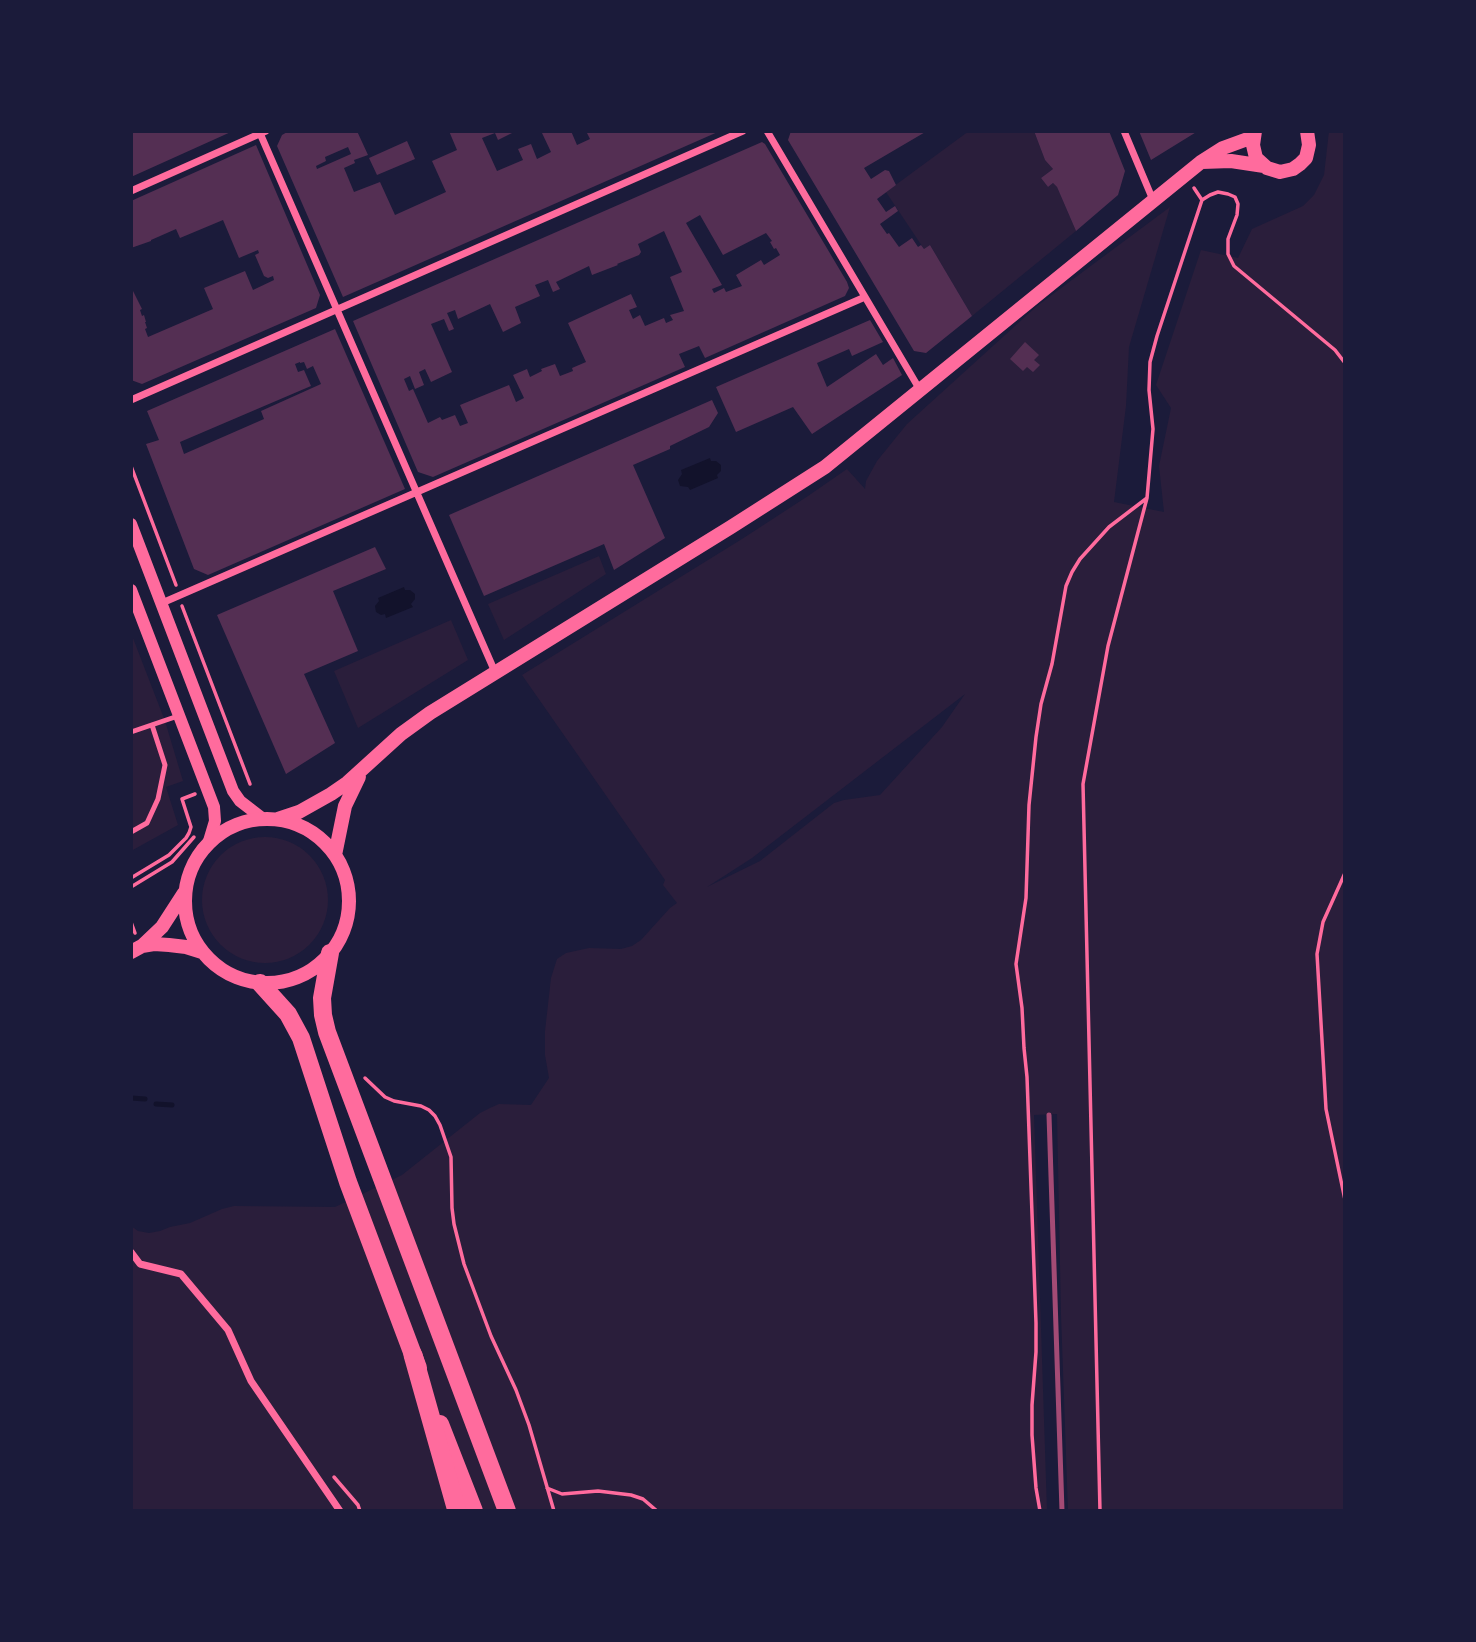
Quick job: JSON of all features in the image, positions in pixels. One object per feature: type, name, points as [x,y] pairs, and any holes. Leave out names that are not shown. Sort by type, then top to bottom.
[{"type":"highway","points":[[330,953],[322,998],[327,1032],[507,1511]]},
{"type":"highway","points":[[260,983],[288,1014],[301,1038],[348,1182],[474,1511]]},
{"type":"highway","points":[[413,1355],[457,1511]]},
{"type":"main road","points":[[1200,162],[1231,161],[1264,166],[1280,172],[1289,171],[1303,161],[1307,153],[1308,133]]},
{"type":"main road","points":[[278,819],[299,812],[331,794],[415,723],[825,467],[1200,162],[1254,134],[1254,153],[1264,166]]},
{"type":"main road","points":[[335,855],[345,806],[363,769]]},
{"type":"main road","points":[[261,818],[278,819],[306,828],[322,840],[335,855],[347,884],[349,905],[341,935],[330,953],[317,965],[295,978],[260,983],[232,975],[202,952],[188,924],[185,892],[193,864],[209,841],[234,825],[261,818]]},
{"type":"main road","points":[[136,945],[162,927],[185,892]]},
{"type":"main road","points":[[136,945],[169,945],[202,952]]},
{"type":"street","points":[[131,400],[743,131]]},
{"type":"street","points":[[767,131],[920,390]]},
{"type":"street","points":[[1124,131],[1153,200]]},
{"type":"street","points":[[131,191],[262,132],[495,672]]},
{"type":"street","points":[[162,603],[865,298]]},
{"type":"street","points":[[131,524],[233,791],[240,801],[261,818]]},
{"type":"street","points":[[131,590],[215,813],[209,841]]},
{"type":"street","points":[[131,1252],[140,1264],[181,1274],[228,1330],[251,1381],[340,1511]]},
{"type":"lane","points":[[131,733],[179,715]]},
{"type":"lane","points":[[131,832],[147,823],[158,799],[165,765],[152,725]]},
{"type":"path","points":[[1184,175],[1202,200]]},
{"type":"path","points":[[1100,1511],[1083,784],[1108,646],[1147,498],[1153,429],[1149,390],[1150,362],[1202,200],[1218,192],[1235,197],[1238,204],[1237,215],[1228,239],[1228,254],[1234,266],[1335,350],[1345,363]]},
{"type":"path","points":[[131,466],[250,784]]},
{"type":"path","points":[[1040,1511],[1034,1476],[1032,1435],[1036,1332],[1027,1077],[1016,964],[1026,898],[1029,805],[1035,737],[1066,586],[1072,572],[1110,527],[1127,511],[1147,498]]},
{"type":"path","points":[[131,878],[169,855],[190,833],[191,827],[181,799],[199,792]]},
{"type":"path","points":[[131,887],[172,862],[187,846],[199,827]]},
{"type":"path","points":[[1345,873],[1323,922],[1317,954],[1325,1109],[1345,1200]]},
{"type":"path","points":[[131,922],[136,945]]},
{"type":"path","points":[[362,1076],[385,1097],[429,1110],[440,1125],[451,1157],[453,1216],[464,1264],[491,1336],[525,1413],[554,1511]]},
{"type":"path","points":[[546,1487],[562,1494],[598,1491],[631,1496],[643,1499],[657,1511]]},
{"type":"shaded area","points":[[969,131],[1034,131],[1045,160],[1053,169],[1041,178],[1048,187],[1053,183],[1057,187],[1076,231],[972,316],[930,245],[924,249],[886,192]]},
{"type":"shaded area","points":[[1329,131],[1345,131],[1345,1511],[1068,1511],[1057,1114],[1034,1115],[1047,1511],[131,1511],[131,1226],[138,1231],[149,1233],[160,1231],[234,1206],[335,1207],[402,1175],[480,1113],[499,1104],[531,1105],[549,1078],[545,1031],[551,978],[557,959],[566,953],[589,948],[621,949],[632,946],[677,903],[663,885],[665,880],[522,675],[742,539],[847,469],[865,489],[866,481],[877,461],[907,424],[1037,306],[1170,207],[1129,347],[1126,406],[1114,502],[1164,512],[1159,466],[1171,408],[1156,385],[1201,250],[1238,258],[1252,229],[1303,206],[1314,195],[1324,175]],"holes":[[[965,694],[942,727],[880,795],[834,803],[760,861],[707,887],[752,858]]]},
{"type":"shaded area","points":[[710,458],[721,465],[718,478],[690,490],[680,486],[678,480],[682,474],[681,470]]},
{"type":"shaded area","points":[[599,556],[606,574],[504,640],[488,604]]},
{"type":"shaded area","points":[[404,587],[415,594],[411,604],[413,607],[386,618],[385,614],[376,612],[378,598]]},
{"type":"shaded area","points":[[451,620],[468,660],[358,728],[334,671]]},
{"type":"shaded area","points":[[131,633],[165,721],[183,781],[166,787],[178,825],[131,851]]},
{"type":"shaded area","points":[[265,837],[289,842],[309,856],[323,876],[328,900],[323,924],[309,944],[289,958],[265,963],[241,958],[221,944],[207,924],[202,900],[207,876],[221,856],[241,842]]},
{"type":"building","points":[[131,131],[233,131],[131,177]]},
{"type":"building","points":[[289,131],[357,131],[368,155],[354,160],[355,163],[344,168],[354,192],[380,182],[395,215],[446,192],[432,161],[457,150],[449,131],[516,131],[498,140],[495,133],[482,138],[497,171],[523,160],[518,149],[531,144],[537,159],[551,152],[542,133],[546,131],[571,131],[577,145],[590,139],[586,131],[720,131],[343,297],[277,146],[282,135]],"holes":[[[348,147],[351,154],[317,169],[316,166],[326,161],[325,157]]]},
{"type":"building","points":[[791,131],[927,131],[864,168],[871,179],[885,170],[889,171],[896,185],[877,199],[886,212],[895,206],[898,211],[880,224],[887,234],[889,233],[899,247],[912,238],[918,247],[921,245],[924,249],[930,245],[972,316],[926,353],[914,351],[788,140]]},
{"type":"building","points":[[1034,131],[1109,131],[1125,171],[1118,195],[1076,231],[1057,187],[1053,183],[1048,187],[1041,178],[1053,169],[1045,160]]},
{"type":"building","points":[[1139,131],[1198,131],[1151,160]]},
{"type":"building","points":[[407,141],[415,159],[377,175],[369,158]]},
{"type":"building","points":[[762,142],[849,288],[845,296],[705,358],[699,346],[679,354],[685,367],[433,477],[418,472],[353,321]],"holes":[[[700,215],[723,255],[766,233],[780,255],[764,265],[761,260],[736,275],[742,286],[726,292],[724,288],[714,293],[712,289],[722,285],[686,223]],[[664,231],[682,272],[670,277],[684,311],[670,315],[673,320],[666,323],[664,318],[645,326],[640,315],[633,319],[629,310],[637,307],[631,294],[568,323],[586,362],[572,368],[573,371],[560,376],[555,364],[530,377],[527,369],[513,375],[524,398],[516,402],[509,385],[460,405],[468,423],[460,426],[455,415],[442,420],[440,417],[428,423],[413,389],[409,391],[404,379],[410,376],[415,389],[424,385],[419,372],[425,369],[431,382],[452,372],[431,324],[444,319],[449,331],[454,329],[447,313],[455,310],[458,319],[490,304],[503,332],[521,323],[515,307],[540,296],[535,285],[548,280],[553,292],[560,289],[556,282],[589,266],[592,275],[618,265],[639,255],[641,252],[638,244]]]},
{"type":"building","points":[[256,145],[320,295],[316,308],[142,384],[131,380],[131,287],[142,309],[140,310],[142,316],[144,315],[148,337],[213,309],[204,288],[245,271],[253,290],[274,280],[273,276],[264,276],[255,255],[259,253],[258,250],[239,258],[223,220],[180,238],[176,229],[131,248],[131,201]]},
{"type":"building","points":[[870,320],[883,342],[852,356],[849,349],[817,363],[827,387],[876,354],[883,365],[893,358],[902,375],[812,434],[793,407],[736,432],[716,387]]},
{"type":"building","points":[[335,329],[405,489],[208,575],[194,569],[146,444],[159,440],[147,411]],"holes":[[[304,362],[307,369],[313,366],[321,384],[261,411],[264,419],[184,454],[180,442],[311,386],[304,370],[298,372],[295,364]]]},
{"type":"building","points":[[1025,342],[1039,355],[1034,360],[1040,365],[1033,372],[1027,367],[1023,371],[1010,359]]},
{"type":"building","points":[[712,400],[718,413],[709,427],[670,446],[670,449],[633,465],[665,538],[614,570],[604,544],[484,596],[449,515]]},
{"type":"building","points":[[375,547],[386,569],[333,591],[358,651],[304,674],[335,743],[286,774],[217,615]]},
{"type":"waterway","points":[[131,1098],[145,1099]]},
{"type":"waterway","points":[[156,1104],[172,1105]]},
{"type":"railway","points":[[1049,1115],[1062,1511]]}]
